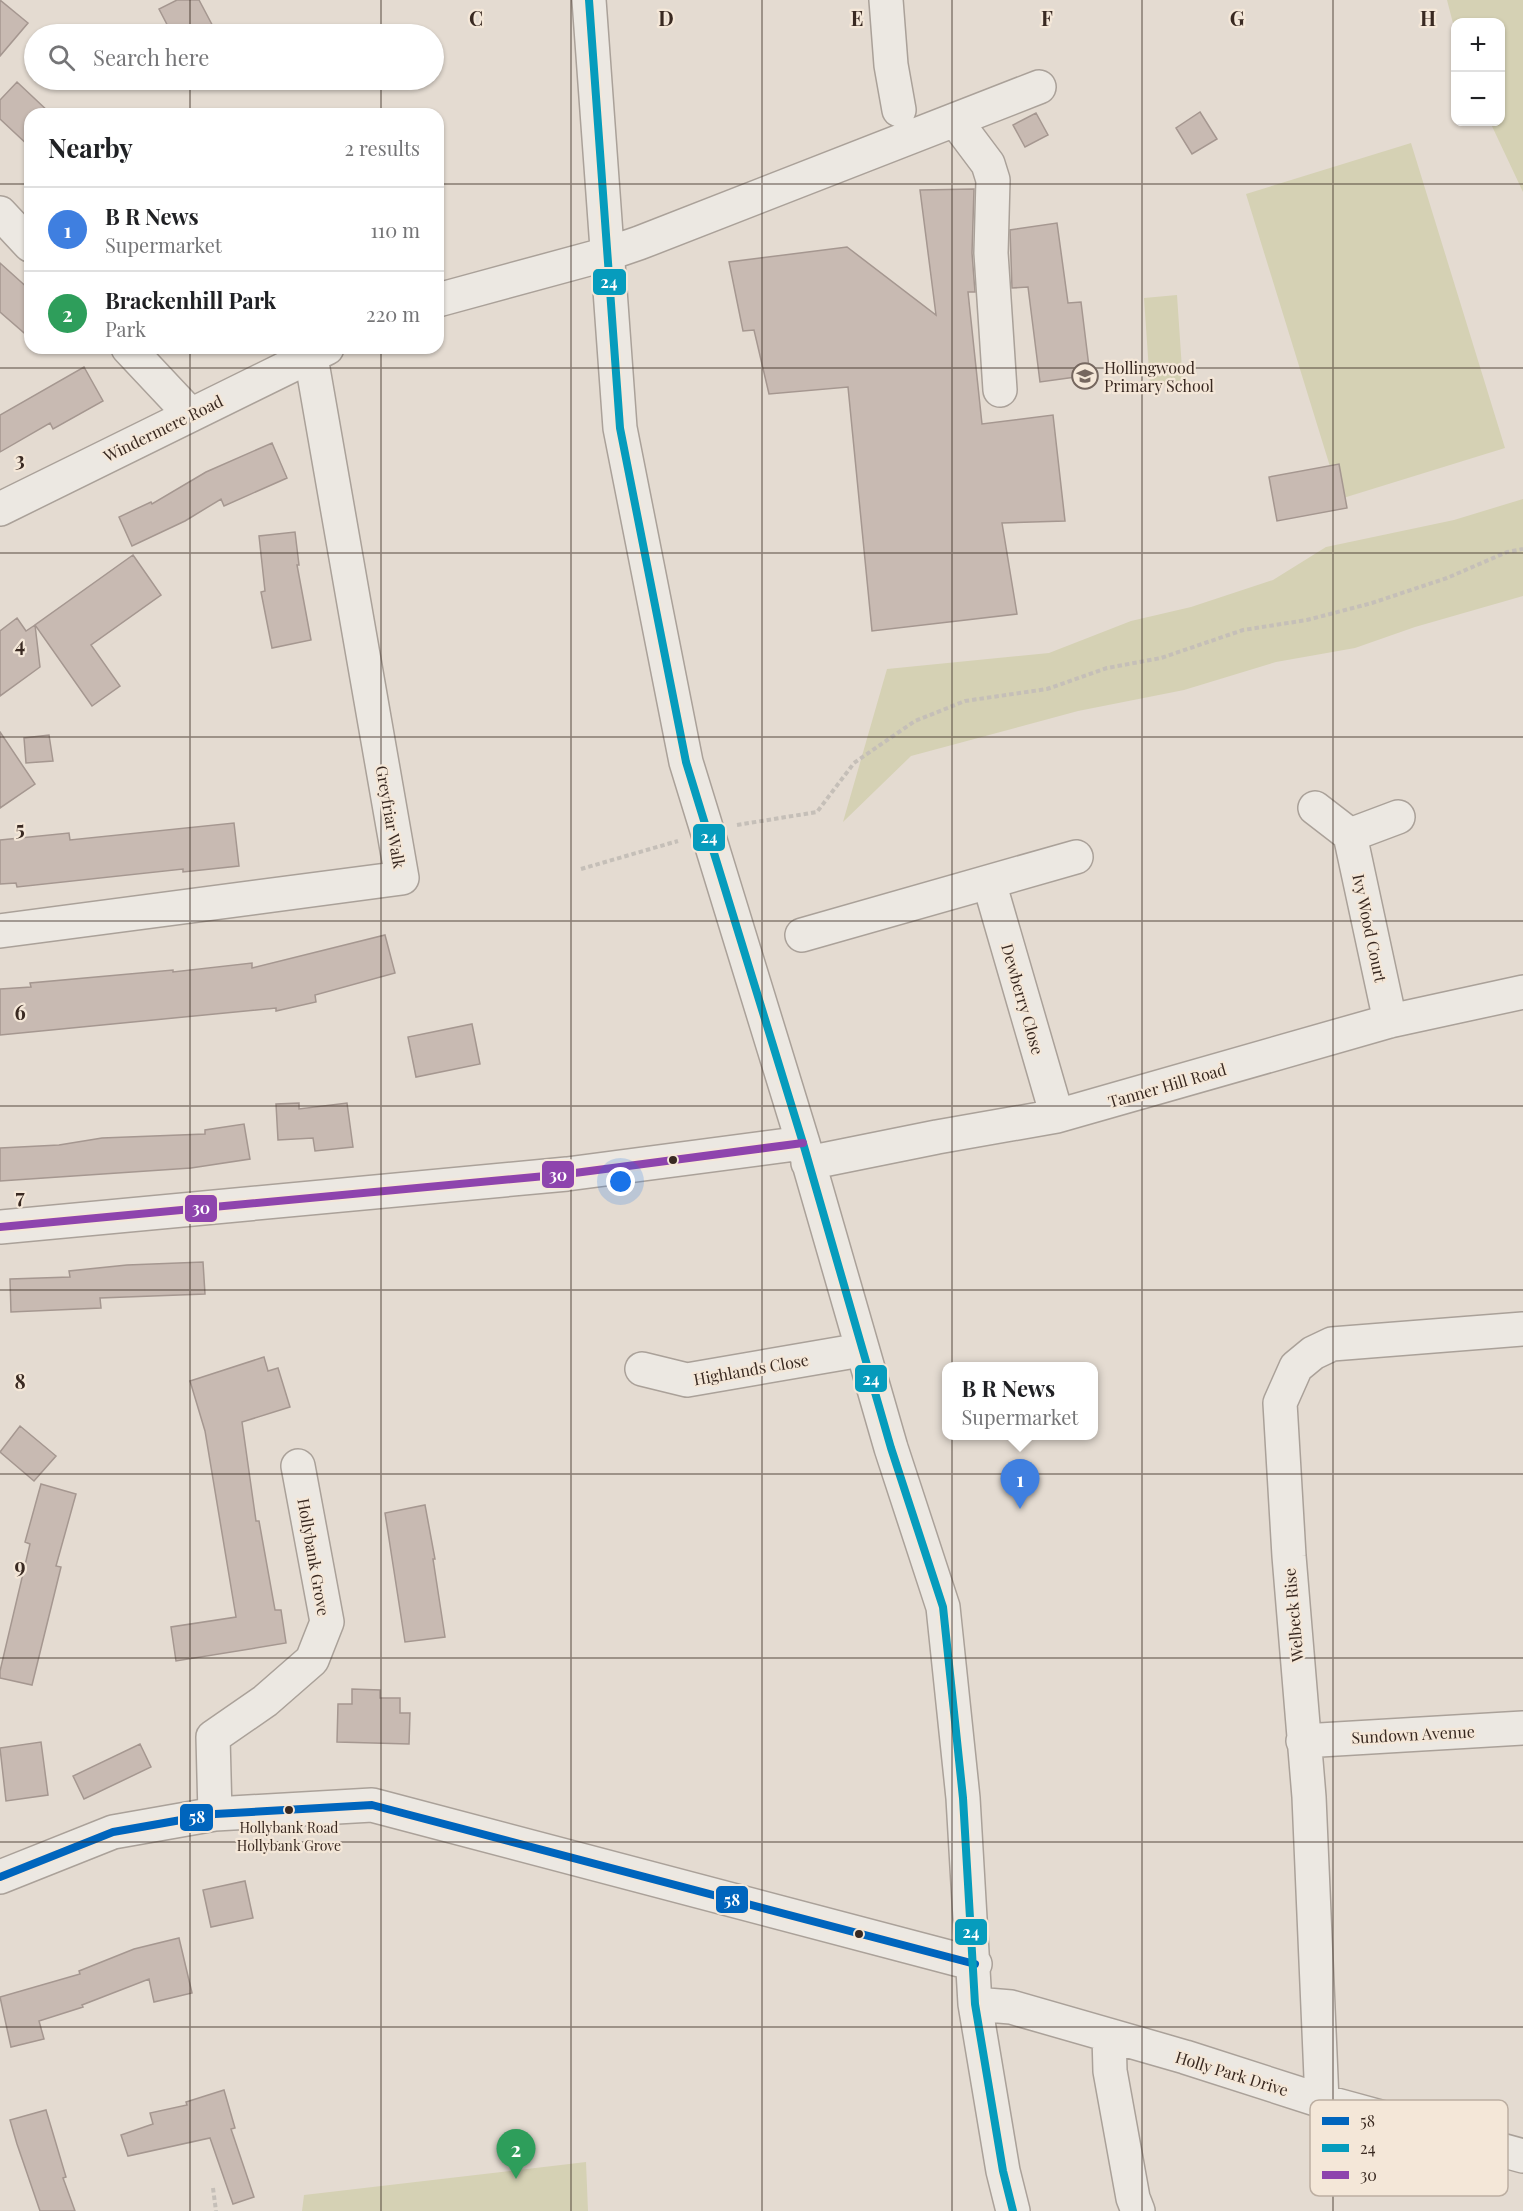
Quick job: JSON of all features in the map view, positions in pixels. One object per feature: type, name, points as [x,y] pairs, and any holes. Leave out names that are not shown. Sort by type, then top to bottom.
[{"type":"street","points":[[589,0],[620,428],[686,762],[806,1153],[861,1350],[943,1607],[963,1798],[975,1964],[975,2004],[1003,2171],[1013,2211]]},
{"type":"street","points":[[886,0],[891,65],[899,110]]},
{"type":"street","points":[[444,298],[607,254],[1039,87]]},
{"type":"street","points":[[955,120],[988,164],[993,180],[992,253],[1000,390]]},
{"type":"street","points":[[0,213],[24,239]]},
{"type":"street","points":[[134,354],[190,414]]},
{"type":"street","name":"Windermere Road","points":[[0,509],[315,354]]},
{"type":"street","name":"Greyfriar Walk","points":[[0,932],[402,878],[319,354]]},
{"type":"street","points":[[1315,808],[1350,835],[1398,817]]},
{"type":"street","name":"Ivy Wood Court","points":[[1350,835],[1390,1021]]},
{"type":"street","points":[[802,935],[1076,857]]},
{"type":"street","name":"Dewberry Close","points":[[989,882],[1057,1116]]},
{"type":"street","name":"Tanner Hill Road","points":[[0,1227],[806,1153],[937,1137],[1057,1116],[1390,1021],[1523,992]]},
{"type":"street","name":"Welbeck Rise","points":[[1322,2100],[1309,1797],[1288,1556],[1280,1402],[1286,1384],[1296,1367],[1313,1353],[1332,1344],[1523,1329]]},
{"type":"street","name":"Highlands Close","points":[[642,1369],[687,1380],[861,1350]]},
{"type":"street","name":"Hollybank Grove","points":[[215,1814],[213,1737],[265,1701],[312,1660],[327,1622],[298,1466]]},
{"type":"street","name":"Sundown Avenue","points":[[1304,1741],[1523,1728]]},
{"type":"street","points":[[0,1877],[112,1832],[215,1814],[372,1805],[975,1964]]},
{"type":"street","name":"Holly Park Drive","points":[[975,2004],[1011,2007],[1316,2100]]},
{"type":"street","points":[[1109,2036],[1110,2071],[1133,2198],[1138,2211]]},
{"type":"street","name":"Holly Park Drive","points":[[1508,2152],[1523,2156]]},
{"type":"path","points":[[581,869],[708,833],[817,812],[854,763],[915,721],[965,700],[1047,689],[1107,668],[1161,658],[1243,630],[1307,620],[1372,603],[1447,578],[1507,552],[1523,549]]},
{"type":"path","points":[[213,2188],[216,2211]]},
{"type":"shaded area","points":[[1447,0],[1523,0],[1523,192],[1492,126],[1505,126],[1505,18],[1452,18]]},
{"type":"shaded area","points":[[1411,143],[1505,448],[1340,499],[1246,194]]},
{"type":"shaded area","points":[[1177,295],[1183,384],[1150,386],[1144,298]]},
{"type":"shaded area","points":[[1523,499],[1523,596],[1415,627],[1355,648],[1276,662],[1184,690],[1078,711],[911,756],[843,822],[887,669],[1049,653],[1131,621],[1191,607],[1273,580],[1326,547],[1454,520]]},
{"type":"shaded area","points":[[586,2162],[588,2211],[302,2211],[304,2195]]},
{"type":"building","points":[[0,0],[28,23],[24,24],[24,28],[0,56]]},
{"type":"building","points":[[177,0],[199,0],[212,24],[167,24],[159,9]]},
{"type":"building","points":[[17,82],[45,108],[24,108],[24,141],[0,119],[0,100]]},
{"type":"building","points":[[1200,112],[1217,139],[1192,154],[1176,128]]},
{"type":"building","points":[[1036,113],[1048,135],[1025,147],[1013,125]]},
{"type":"building","points":[[974,189],[972,253],[975,292],[968,292],[982,424],[1053,415],[1065,521],[1002,523],[1017,614],[872,631],[848,387],[769,394],[754,330],[743,331],[729,262],[847,247],[936,315],[920,190]]},
{"type":"building","points":[[1057,223],[1068,303],[1081,302],[1090,375],[1040,382],[1028,287],[1012,288],[1010,230]]},
{"type":"building","points":[[0,263],[24,285],[24,333],[0,312]]},
{"type":"building","points":[[84,367],[103,401],[53,429],[50,423],[0,452],[0,415]]},
{"type":"building","points":[[272,443],[287,478],[224,506],[221,499],[185,521],[132,546],[119,517],[151,502],[152,504],[206,472]]},
{"type":"building","points":[[1339,464],[1347,508],[1277,521],[1269,477]]},
{"type":"building","points":[[295,532],[299,565],[297,565],[311,640],[272,648],[261,592],[265,591],[259,536]]},
{"type":"building","points":[[133,555],[161,595],[91,645],[120,686],[92,706],[35,625]]},
{"type":"building","points":[[17,618],[26,631],[35,625],[40,667],[0,696],[0,631]]},
{"type":"building","points":[[0,732],[35,784],[0,808]]},
{"type":"building","points":[[49,735],[53,761],[26,763],[24,738]]},
{"type":"building","points":[[234,823],[239,866],[183,872],[183,869],[17,887],[16,883],[0,884],[0,840],[69,833],[70,840]]},
{"type":"building","points":[[385,935],[395,973],[315,995],[316,1002],[276,1011],[276,1008],[0,1035],[0,989],[31,987],[30,983],[173,970],[173,972],[252,963],[252,968]]},
{"type":"building","points":[[472,1024],[480,1064],[416,1077],[408,1037]]},
{"type":"building","points":[[299,1103],[299,1109],[347,1103],[353,1147],[315,1151],[313,1138],[278,1140],[276,1104]]},
{"type":"building","points":[[244,1124],[250,1159],[191,1168],[0,1181],[0,1148],[59,1145],[102,1138],[205,1134],[205,1130]]},
{"type":"building","points":[[203,1262],[205,1294],[100,1298],[101,1308],[11,1312],[10,1279],[70,1277],[69,1271],[127,1265]]},
{"type":"building","points":[[264,1357],[268,1371],[278,1368],[290,1407],[242,1422],[256,1521],[259,1521],[275,1610],[281,1610],[286,1643],[176,1661],[171,1627],[236,1617],[205,1431],[190,1381]]},
{"type":"building","points":[[20,1426],[56,1456],[34,1481],[0,1452]]},
{"type":"building","points":[[41,1484],[76,1494],[56,1566],[61,1567],[32,1685],[0,1678],[0,1671],[30,1544],[25,1542]]},
{"type":"building","points":[[425,1505],[445,1637],[405,1642],[385,1513]]},
{"type":"building","points":[[352,1689],[380,1690],[380,1698],[400,1698],[400,1713],[410,1713],[409,1744],[337,1742],[338,1704],[352,1704]]},
{"type":"building","points":[[41,1742],[48,1795],[6,1801],[0,1748]]},
{"type":"building","points":[[140,1744],[151,1767],[84,1799],[73,1776]]},
{"type":"building","points":[[245,1881],[253,1918],[211,1927],[203,1890]]},
{"type":"building","points":[[179,1938],[192,1993],[154,2002],[149,1979],[82,2005],[83,2007],[39,2021],[44,2039],[11,2047],[0,1997],[80,1974],[79,1971],[134,1949]]},
{"type":"building","points":[[224,2090],[235,2128],[231,2129],[254,2197],[233,2204],[210,2138],[128,2156],[121,2135],[153,2124],[150,2113],[187,2105],[186,2102]]},
{"type":"building","points":[[46,2110],[66,2177],[63,2178],[75,2211],[40,2211],[10,2120]]},
{"type":"transit line","name":"24","points":[[589,0],[620,428],[686,762],[803,1143],[891,1448],[943,1607],[963,1798],[975,2004],[1003,2171],[1013,2211]]},
{"type":"transit line","name":"30","points":[[0,1227],[567,1174],[803,1143]]},
{"type":"transit line","name":"58","points":[[0,1877],[113,1832],[215,1814],[372,1805],[975,1964]]},
{"type":"place","name":"Hollingwood Primary School","points":[[1085,376]]},
{"type":"place","name":"B R News","points":[[1020,1509]]},
{"type":"place","name":"Hollybank Road Hollybank Grove","points":[[289,1810]]},
{"type":"place","name":"Brackenhill Park","points":[[516,2179]]}]
